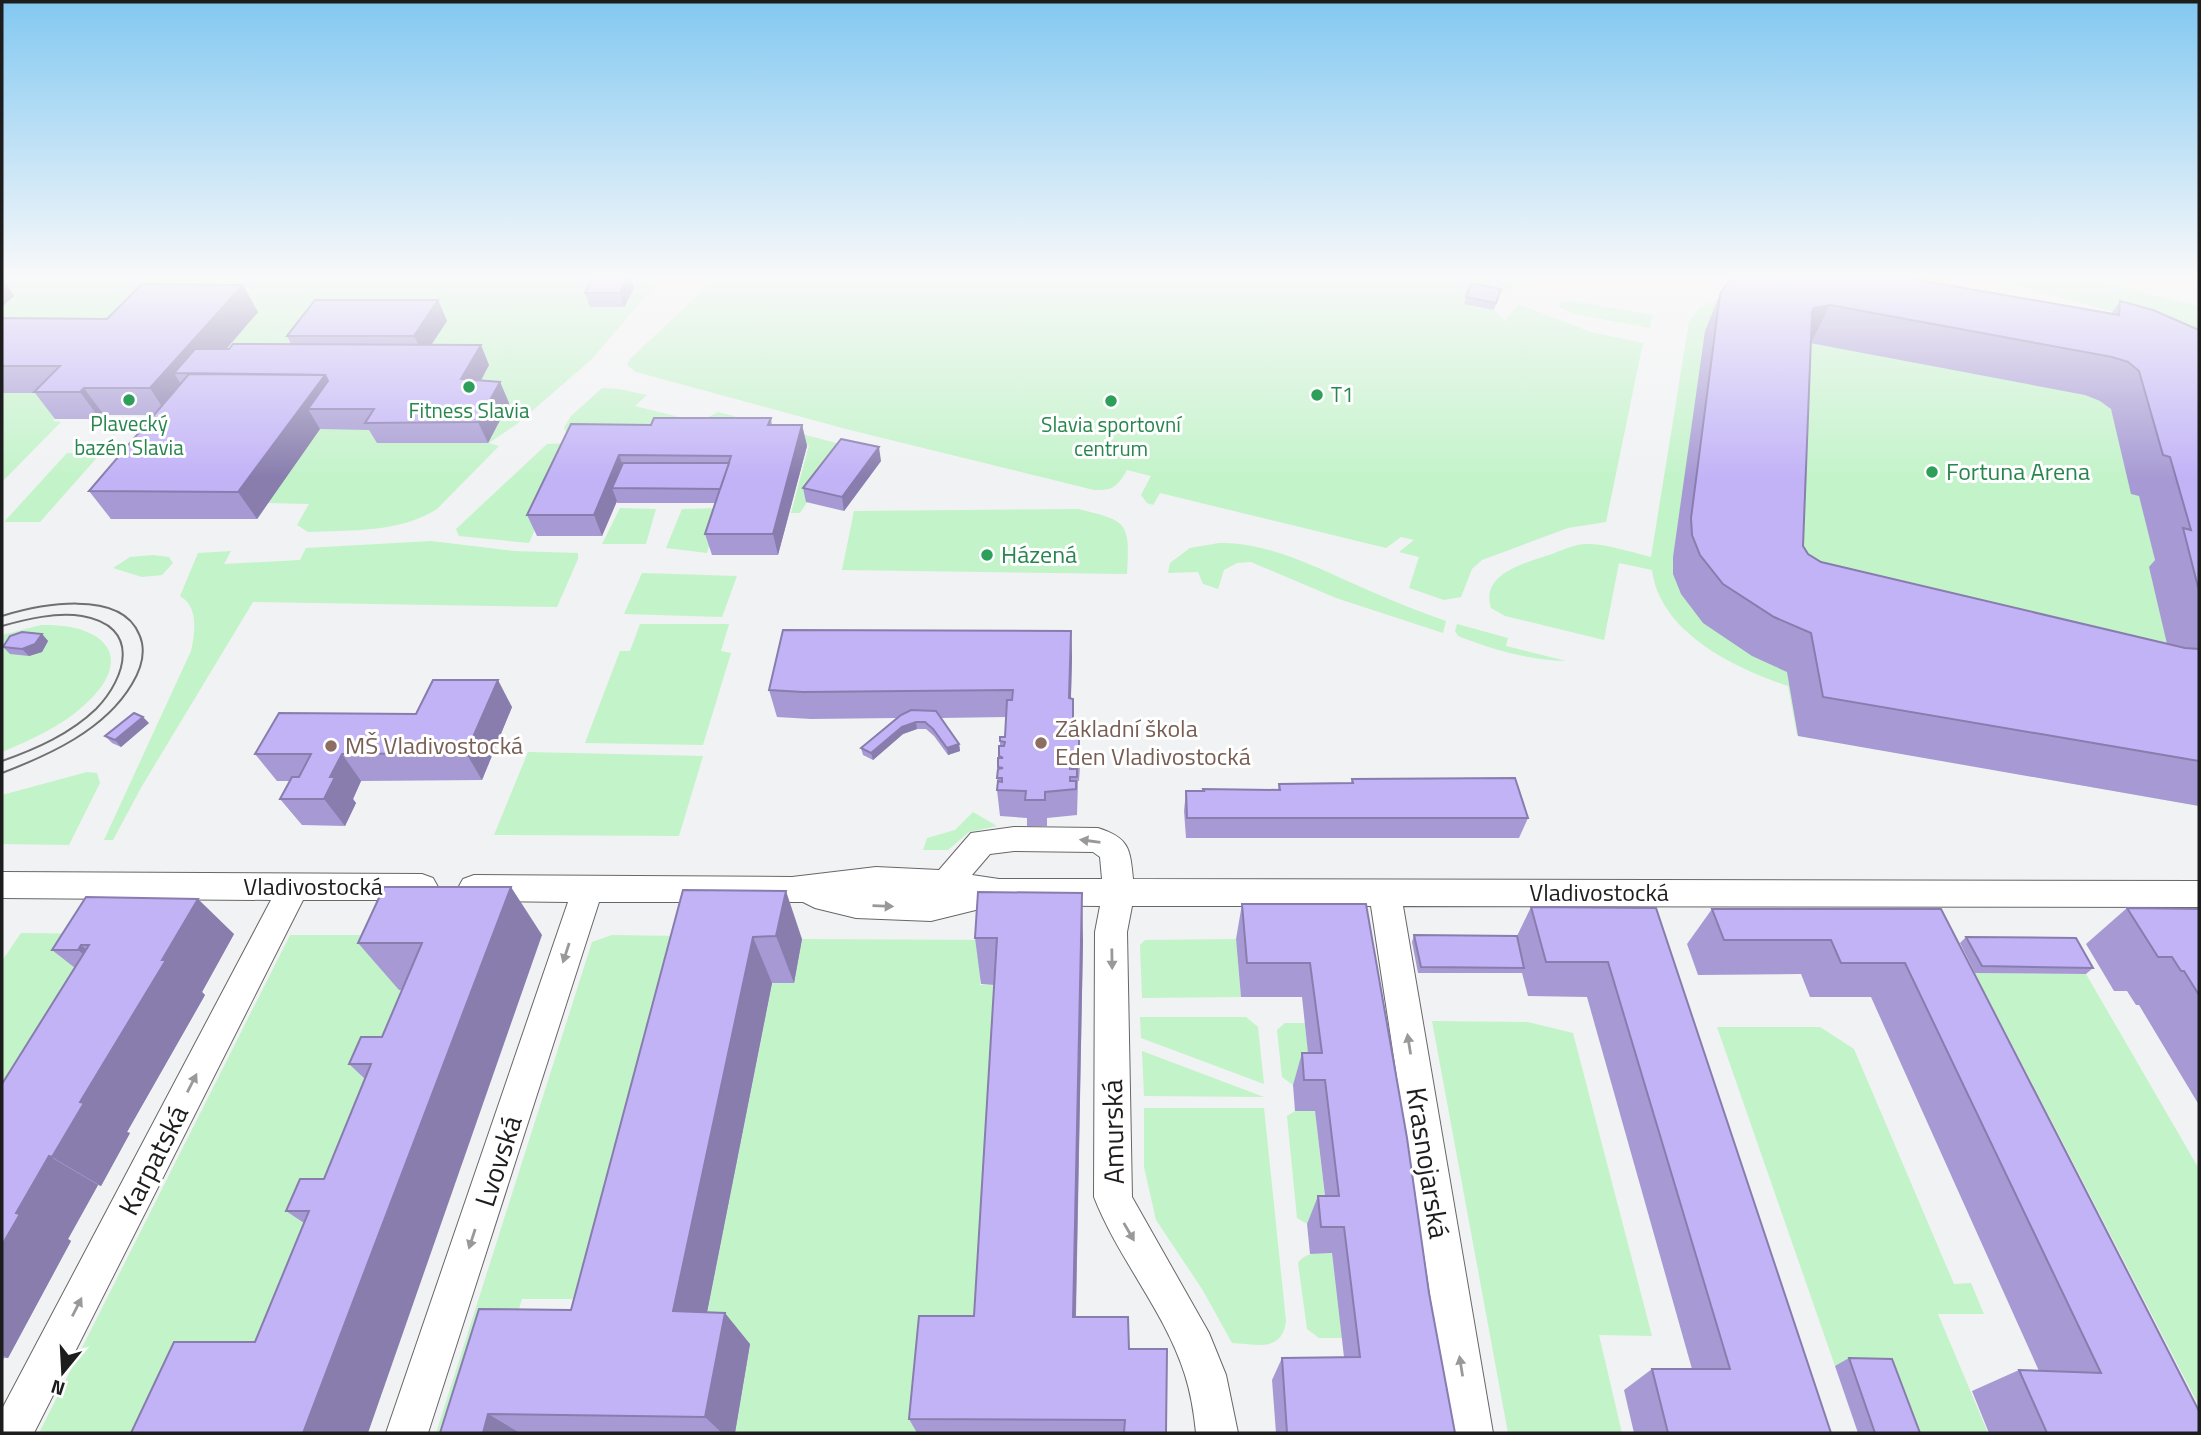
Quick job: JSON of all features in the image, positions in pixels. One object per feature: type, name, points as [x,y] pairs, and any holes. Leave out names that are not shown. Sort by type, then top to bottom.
[{"type":"street","name":"Amurská","points":[[948,883],[982,842],[1014,838],[1097,840],[1115,851],[1119,892],[1111,932],[1113,1197],[1119,1215],[1194,1345],[1211,1387],[1217,1433]]},
{"type":"street","name":"Vladivostocká","points":[[2,885],[792,890],[876,880],[948,883],[999,892],[1385,892],[1647,909],[1919,909],[2199,894]]},
{"type":"street","name":"Karpatská","points":[[12,1433],[294,887]]},
{"type":"street","name":"Lvovská","points":[[407,1433],[588,889]]},
{"type":"street","name":"Vladivostocká","points":[[792,890],[856,904],[931,907],[999,892]]},
{"type":"street","name":"Krasnojarská","points":[[1385,892],[1472,1433]]},
{"type":"green space","points":[[2,344],[605,344],[592,359],[517,424],[489,443],[499,446],[437,509],[423,517],[391,526],[308,532],[297,525],[309,504],[268,503],[258,519],[109,519],[194,416],[104,415],[100,419],[55,419],[53,421],[61,422],[2,482]]},
{"type":"green space","name":"Slavia sportovní centrum","points":[[646,344],[1643,344],[1606,522],[1568,528],[1482,560],[1472,569],[1461,597],[1444,600],[1409,588],[1419,557],[1399,552],[1414,540],[1401,537],[1386,548],[1160,493],[1153,505],[1147,503],[1141,495],[1151,476],[1127,470],[1114,486],[1106,490],[1094,490],[850,430],[636,372],[627,365]]},
{"type":"green space","name":"Fortuna Arena","points":[[1685,344],[2116,345],[2199,806],[1797,735],[1788,686],[1724,658],[1685,630],[1669,612],[1658,592],[1652,570],[1619,563],[1604,640],[1505,616],[1491,608],[1489,596],[1492,586],[1507,571],[1572,546],[1602,545],[1651,557]]},
{"type":"green space","points":[[602,388],[647,395],[635,406],[699,422],[718,412],[779,428],[567,434],[564,428],[571,416]]},
{"type":"green space","points":[[787,430],[844,445],[800,513],[791,513],[809,445],[784,444]]},
{"type":"green space","points":[[573,443],[529,543],[459,536],[456,529],[547,444]]},
{"type":"green space","points":[[67,453],[101,453],[40,522],[4,522]]},
{"type":"green space","points":[[620,508],[656,509],[646,544],[602,544]]},
{"type":"green space","points":[[720,508],[707,553],[666,548],[682,509]]},
{"type":"green space","name":"Házená","points":[[1078,509],[1107,517],[1122,526],[1128,544],[1127,574],[842,570],[854,511]]},
{"type":"green space","points":[[431,541],[514,551],[578,553],[578,559],[557,607],[253,602],[142,786],[113,840],[104,840],[191,651],[193,613],[180,596],[198,553],[231,551],[224,564],[300,560],[306,548]]},
{"type":"green space","points":[[1219,543],[1257,547],[1316,567],[1446,621],[1443,633],[1336,598],[1251,562],[1237,563],[1224,570],[1218,589],[1203,584],[1198,572],[1168,573],[1170,563],[1190,548]]},
{"type":"green space","points":[[130,557],[169,557],[173,563],[162,575],[142,577],[113,568]]},
{"type":"green space","points":[[642,573],[737,576],[722,617],[624,614]]},
{"type":"green space","points":[[640,624],[729,624],[721,651],[731,653],[703,745],[585,743],[620,651],[630,651]]},
{"type":"green space","points":[[1457,624],[1508,638],[1506,646],[1566,661],[1525,656],[1484,646],[1458,636],[1455,631]]},
{"type":"green space","points":[[41,625],[83,630],[98,637],[107,647],[111,660],[108,674],[99,690],[63,722],[2,752],[2,635]]},
{"type":"green space","points":[[528,752],[703,756],[679,836],[494,835]]},
{"type":"green space","points":[[87,772],[97,773],[100,783],[69,845],[2,844],[2,795]]},
{"type":"green space","points":[[973,812],[997,826],[969,832],[948,850],[923,850],[927,838],[955,830]]},
{"type":"green space","points":[[21,933],[110,934],[2,1197],[2,961]]},
{"type":"green space","points":[[290,935],[422,935],[459,989],[210,1433],[39,1433]]},
{"type":"green space","points":[[612,935],[678,936],[599,1299],[522,1299],[482,1433],[436,1433],[592,942]]},
{"type":"green space","points":[[802,939],[985,940],[980,985],[1003,985],[981,1347],[920,1433],[735,1433],[750,1344],[701,1343],[772,983],[794,982]]},
{"type":"green space","points":[[1236,939],[1241,997],[1142,998],[1140,945],[1145,940]]},
{"type":"green space","points":[[1975,973],[2086,974],[2199,1169],[2199,1406]]},
{"type":"green space","points":[[1140,1017],[1246,1017],[1258,1027],[1264,1084],[1141,1038]]},
{"type":"green space","points":[[1432,1021],[1528,1022],[1573,1033],[1652,1336],[1599,1335],[1622,1433],[1508,1433]]},
{"type":"green space","points":[[1285,1023],[1305,1023],[1312,1085],[1293,1085],[1282,1077],[1277,1030]]},
{"type":"green space","points":[[1717,1027],[1820,1027],[1854,1049],[1954,1284],[1971,1283],[1984,1314],[1938,1314],[1988,1433],[1901,1433],[1877,1367],[1835,1366]]},
{"type":"green space","points":[[1142,1051],[1264,1097],[1144,1096]]},
{"type":"green space","points":[[1144,1108],[1264,1108],[1286,1321],[1284,1331],[1273,1342],[1259,1345],[1232,1343],[1202,1289],[1156,1220],[1144,1167]]},
{"type":"green space","points":[[1295,1111],[1315,1111],[1328,1224],[1307,1224],[1297,1218],[1287,1116]]},
{"type":"green space","points":[[1332,1253],[1342,1338],[1319,1338],[1307,1329],[1298,1263],[1309,1255]]},
{"type":"building","points":[[2,344],[190,344],[150,388],[84,388],[80,392],[34,392],[60,366],[2,366]]},
{"type":"building","points":[[233,344],[481,345],[461,379],[500,382],[478,422],[365,423],[374,409],[308,409],[328,381],[325,375],[174,373],[195,349],[229,349]]},
{"type":"building","points":[[1714,344],[1811,344],[1803,546],[1808,554],[1821,562],[2185,648],[2199,649],[2199,761],[1823,697],[1811,633],[1774,617],[1723,584],[1700,555],[1692,535],[1691,518]]},
{"type":"building","points":[[2041,344],[2199,344],[2199,591],[2183,528],[2191,530],[2170,457],[2163,455],[2139,371],[2128,362]]},
{"type":"building","points":[[189,374],[325,375],[238,492],[89,491]]},
{"type":"building","points":[[654,418],[771,418],[768,425],[802,425],[773,534],[705,534],[731,456],[619,455],[594,515],[527,515],[571,424],[651,425]]},
{"type":"building","points":[[841,439],[879,447],[842,497],[803,488]]},
{"type":"building","points":[[623,463],[729,463],[720,489],[612,488]]},
{"type":"building","name":"Základní škola Eden Vladivostocká","points":[[783,630],[1071,631],[1069,698],[1073,699],[1073,733],[1079,733],[1079,754],[1071,754],[1071,757],[1077,757],[1077,766],[1070,769],[1077,769],[1077,777],[1070,777],[1070,781],[1076,781],[1076,789],[1045,792],[1045,800],[1025,800],[1026,791],[997,790],[998,781],[1002,782],[1002,778],[997,778],[998,769],[1003,768],[998,767],[998,758],[1003,758],[999,756],[999,746],[1004,746],[1005,742],[1000,741],[1000,737],[1005,737],[1007,700],[1012,700],[1013,690],[769,690]]},
{"type":"building","points":[[22,632],[42,634],[35,644],[22,649],[3,647],[10,636]]},
{"type":"building","points":[[433,680],[498,680],[466,753],[342,754],[330,777],[335,777],[324,799],[280,799],[292,777],[299,777],[311,754],[255,754],[279,713],[416,714]]},
{"type":"building","points":[[911,710],[936,711],[959,744],[947,748],[925,722],[916,722],[902,727],[871,753],[861,748],[901,715]]},
{"type":"building","points":[[134,713],[143,717],[115,740],[105,736]]},
{"type":"building","points":[[1515,778],[1528,818],[1187,818],[1186,791],[1280,790],[1279,784],[1353,783],[1352,779]]},
{"type":"building","points":[[384,887],[511,887],[303,1433],[131,1433],[174,1342],[255,1342],[309,1211],[286,1211],[300,1179],[324,1179],[371,1064],[349,1064],[361,1037],[382,1037],[422,943],[358,943]]},
{"type":"building","points":[[683,890],[786,891],[776,936],[753,937],[673,1311],[725,1313],[705,1417],[488,1414],[483,1433],[440,1433],[479,1309],[571,1310]]},
{"type":"building","points":[[978,892],[1082,893],[1073,1317],[1128,1317],[1129,1349],[1167,1349],[1166,1433],[1124,1433],[1125,1420],[909,1419],[919,1316],[974,1316],[997,938],[975,938]]},
{"type":"building","points":[[86,897],[198,899],[162,960],[166,960],[80,1102],[84,1103],[16,1213],[20,1214],[2,1245],[2,1084],[89,945],[81,945],[78,950],[52,950]]},
{"type":"building","points":[[1242,904],[1366,904],[1407,1138],[1429,1293],[1455,1433],[1287,1433],[1282,1358],[1360,1357],[1344,1227],[1321,1227],[1318,1196],[1339,1196],[1325,1080],[1304,1080],[1302,1053],[1322,1053],[1310,963],[1247,963]]},
{"type":"building","points":[[1531,907],[1656,908],[1831,1433],[1668,1433],[1652,1369],[1730,1369],[1608,962],[1546,962]]},
{"type":"building","points":[[2127,908],[2199,909],[2199,995],[2172,957],[2158,957]]},
{"type":"building","points":[[1712,909],[1941,909],[2199,1411],[2199,1433],[2047,1433],[2019,1370],[2101,1373],[1905,963],[1841,963],[1831,940],[1724,940]]},
{"type":"building","points":[[1414,935],[1517,936],[1524,968],[1421,967]]},
{"type":"building","points":[[1966,937],[2076,938],[2093,968],[1982,966]]},
{"type":"building","points":[[1849,1358],[1892,1359],[1920,1433],[1875,1433]]},
{"type":"tram line","points":[[2,616],[56,605],[97,605],[115,610],[129,620],[139,634],[143,653],[132,684],[107,715],[57,749],[2,773]]},
{"type":"tram line","points":[[2,626],[52,616],[82,616],[101,622],[113,630],[121,641],[123,654],[121,668],[107,696],[86,718],[52,740],[2,761]]},
{"type":"place","name":"Fitness Slavia","points":[[469,387]]},
{"type":"place","name":"T1","points":[[1317,395]]},
{"type":"place","name":"Plavecký bazén Slavia","points":[[129,400]]},
{"type":"place","name":"Slavia sportovní centrum","points":[[1111,401]]},
{"type":"place","name":"Fortuna Arena","points":[[1932,472]]},
{"type":"place","name":"Házená","points":[[987,555]]},
{"type":"place","name":"Základní škola Eden Vladivostocká","points":[[1041,743]]},
{"type":"place","name":"MŠ Vladivostocká","points":[[331,746]]}]
